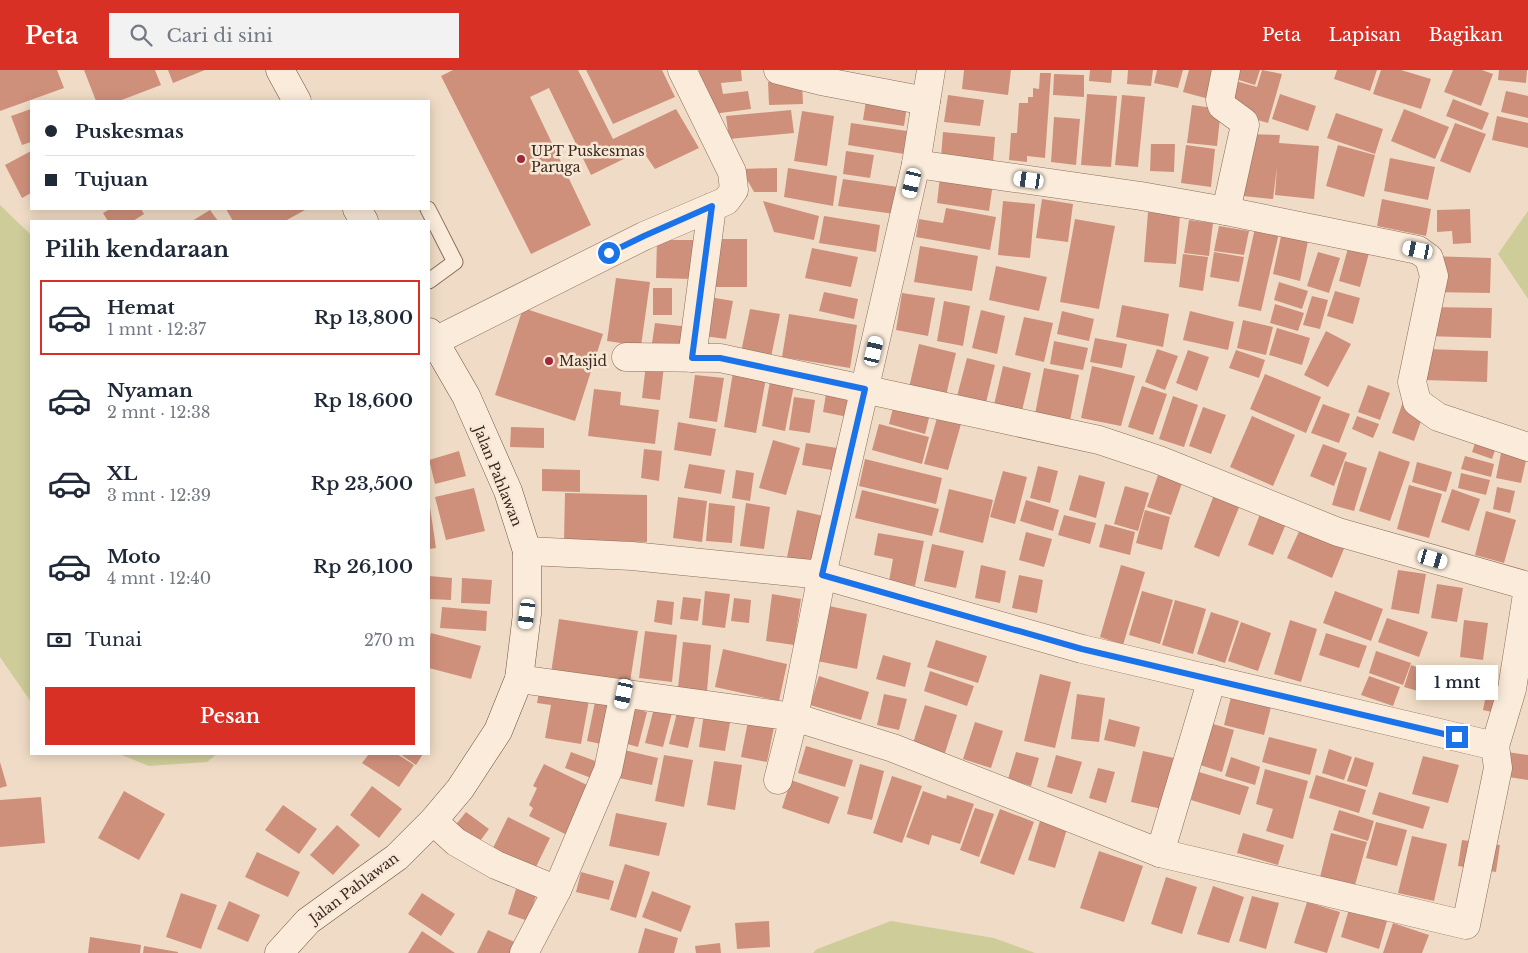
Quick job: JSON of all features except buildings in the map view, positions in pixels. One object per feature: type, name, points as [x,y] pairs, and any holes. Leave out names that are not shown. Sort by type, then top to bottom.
[{"type":"street","points":[[280,70],[296,100]]},
{"type":"street","points":[[432,336],[644,236],[726,201],[734,190],[732,172],[682,70]]},
{"type":"street","points":[[778,70],[926,101]]},
{"type":"street","points":[[778,780],[794,717],[822,575],[916,164],[930,70]]},
{"type":"street","points":[[1226,70],[1220,100],[1222,106],[1244,122],[1245,125],[1226,211]]},
{"type":"street","points":[[916,164],[1141,196],[1226,211],[1418,250],[1429,258],[1434,276],[1412,382],[1417,402],[1438,417],[1528,446]]},
{"type":"street","points":[[692,358],[712,206]]},
{"type":"street","name":"Jalan Pahlawan","points":[[278,953],[308,921],[397,857],[433,821],[460,789],[498,731],[519,679],[527,614],[527,551],[504,482],[466,396],[432,336]]},
{"type":"street","points":[[519,679],[794,717],[893,748],[1160,853],[1466,925],[1498,768],[1495,746],[1512,689],[1528,587],[1338,532],[1159,460],[1099,440],[720,358],[626,357]]},
{"type":"street","points":[[527,551],[632,556],[822,575],[1082,649],[1495,746]]},
{"type":"street","points":[[1160,853],[1212,679]]},
{"type":"street","points":[[524,953],[557,890],[608,770],[624,694]]},
{"type":"street","points":[[433,821],[456,842],[496,865],[557,890]]},
{"type":"lane","points":[[429,210],[455,262],[430,280]]},
{"type":"shaded area","points":[[0,205],[30,234],[30,701],[0,657]]},
{"type":"shaded area","points":[[1528,211],[1528,299],[1498,254]]},
{"type":"shaded area","points":[[122,755],[216,755],[207,762],[149,766]]},
{"type":"shaded area","points":[[891,921],[994,938],[1035,953],[813,953],[817,949]]},
{"type":"place","name":"UPT Puskesmas Paruga","points":[[521,159]]},
{"type":"place","name":"Masjid","points":[[549,361]]},
{"type":"route","points":[[609,253],[712,206],[692,358],[720,358],[865,389],[822,575],[1082,649],[1457,737]]}]
